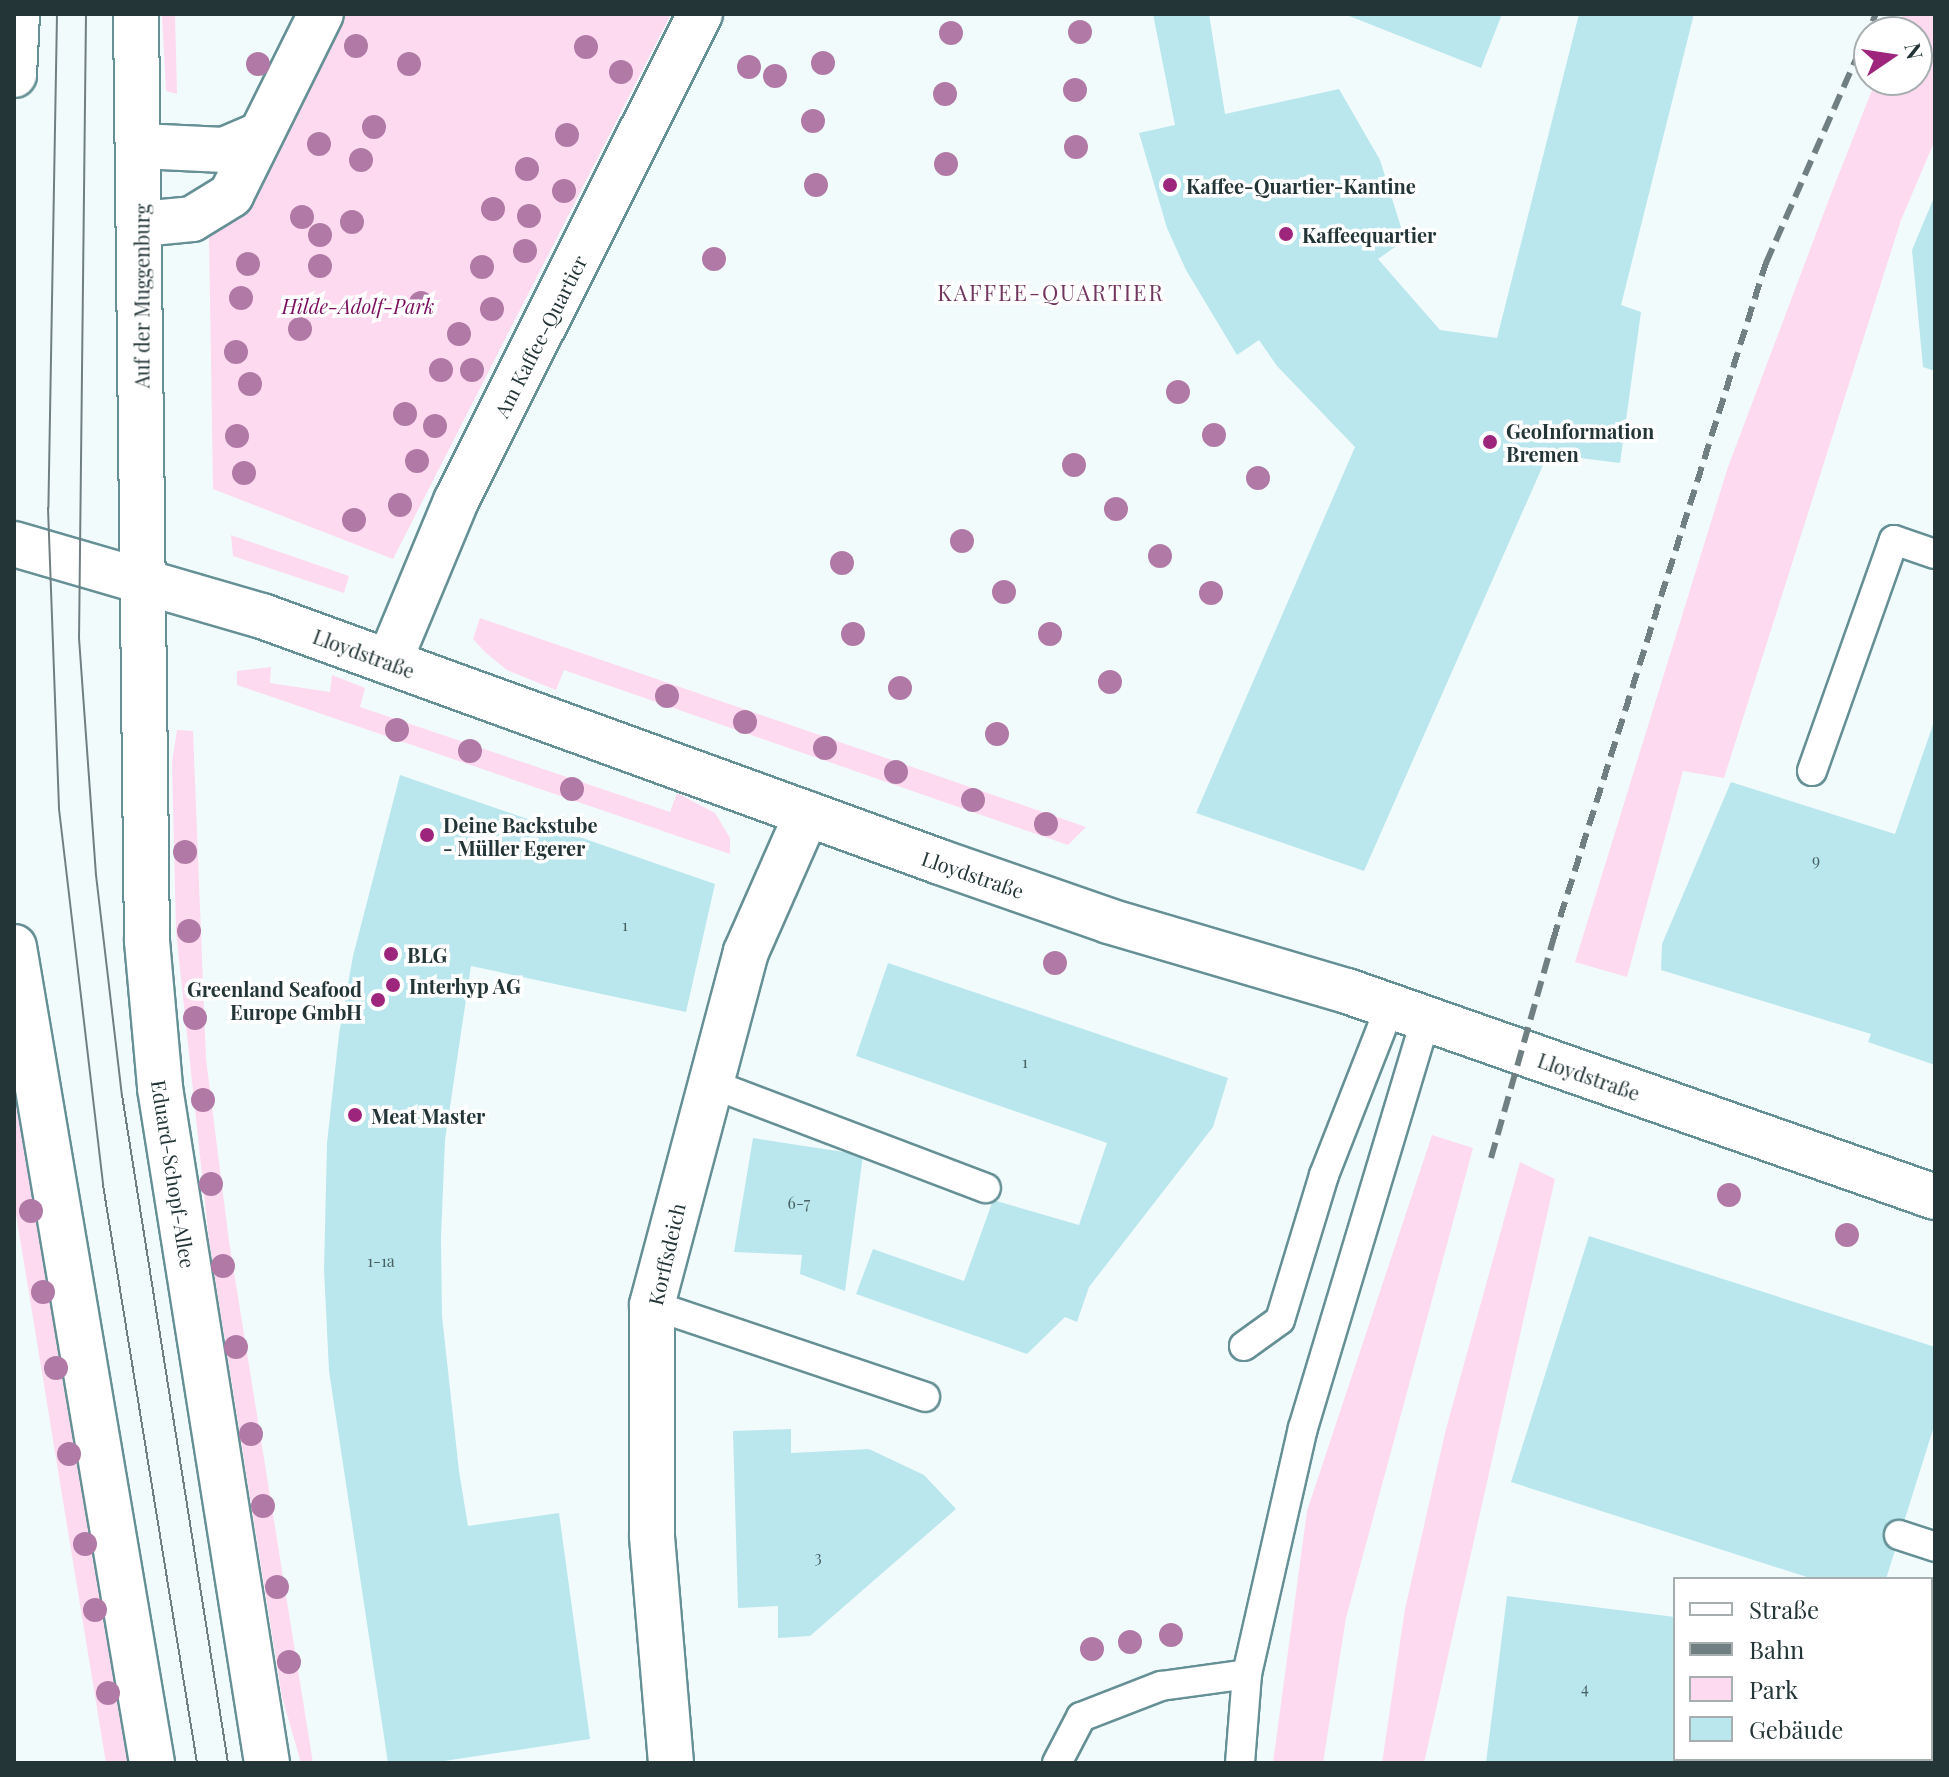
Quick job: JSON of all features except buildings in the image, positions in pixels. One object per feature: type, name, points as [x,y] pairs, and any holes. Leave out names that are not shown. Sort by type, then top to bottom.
[{"type":"street","points":[[14,75],[17,14]]},
{"type":"street","name":"Auf der Muggenburg","points":[[136,14],[141,224],[141,579]]},
{"type":"street","points":[[141,224],[192,219],[231,195],[321,14]]},
{"type":"street","name":"Am Kaffee-Quartier","points":[[389,662],[456,501],[700,14]]},
{"type":"street","points":[[140,146],[224,150],[261,134]]},
{"type":"street","name":"Lloydstraße","points":[[14,544],[141,579],[389,662],[1109,921],[1408,1013],[1935,1197]]},
{"type":"street","name":"Eduard-Schopf-Allee","points":[[141,579],[147,941],[160,1088],[267,1763]]},
{"type":"street","name":"Korffsdeich","points":[[671,1763],[652,1535],[652,1305],[746,952],[807,814]]},
{"type":"street","points":[[14,947],[152,1763]]},
{"type":"lane","points":[[1812,771],[1894,540],[1935,554]]},
{"type":"lane","points":[[1244,1346],[1280,1320],[1324,1175],[1408,1013]]},
{"type":"lane","points":[[1240,1763],[1247,1674],[1303,1428],[1408,1013]]},
{"type":"lane","points":[[709,1083],[986,1188]]},
{"type":"lane","points":[[652,1305],[925,1397]]},
{"type":"lane","points":[[1899,1535],[1935,1547]]},
{"type":"lane","points":[[1057,1763],[1081,1717],[1161,1686],[1247,1674]]},
{"type":"green space","points":[[162,14],[175,14],[177,94],[166,91]]},
{"type":"green space","name":"Hilde-Adolf-Park","points":[[345,14],[671,14],[393,559],[213,489],[209,235],[248,206]]},
{"type":"green space","points":[[1935,14],[1935,140],[1901,220],[1724,778],[1683,771],[1627,977],[1575,962],[1728,467],[1870,96],[1933,96],[1933,16],[1902,16]]},
{"type":"green space","points":[[231,535],[349,576],[344,593],[233,556]]},
{"type":"green space","points":[[480,618],[1086,827],[1068,845],[564,670],[556,690],[507,670],[486,653],[473,639]]},
{"type":"green space","points":[[271,667],[270,683],[330,692],[332,675],[365,688],[360,707],[670,812],[677,793],[715,813],[730,838],[730,854],[237,685],[237,671]]},
{"type":"green space","points":[[177,730],[193,731],[206,1059],[229,1241],[313,1763],[301,1763],[282,1697],[209,1240],[176,932],[172,762]]},
{"type":"green space","points":[[14,1039],[130,1763],[106,1763],[14,1202]]},
{"type":"green space","points":[[1432,1135],[1473,1148],[1346,1618],[1323,1763],[1273,1763],[1307,1511]]},
{"type":"green space","points":[[1520,1162],[1555,1179],[1424,1763],[1382,1763],[1405,1609],[1446,1429]]},
{"type":"tram line","points":[[57,14],[48,508],[59,809],[103,1185],[197,1763]]},
{"type":"tram line","points":[[86,14],[79,638],[96,875],[122,1095],[228,1763]]},
{"type":"railway","points":[[1491,1158],[1553,940],[1766,263],[1876,14]]},
{"type":"place","name":"Kaffee-Quartier-Kantine","points":[[1170,185]]},
{"type":"place","name":"Kaffeequartier","points":[[1286,234]]},
{"type":"place","name":"GeoInformation Bremen","points":[[1490,442]]},
{"type":"place","name":"Deine Backstube - Müller Egerer","points":[[427,835]]},
{"type":"place","name":"BLG","points":[[391,954]]},
{"type":"place","name":"Interhyp AG","points":[[393,985]]},
{"type":"place","name":"Greenland Seafood Europe GmbH","points":[[378,1000]]},
{"type":"place","name":"Meat Master","points":[[355,1115]]},
{"type":"district","name":"KAFFEE-QUARTIER","points":[[1051,293]]}]
